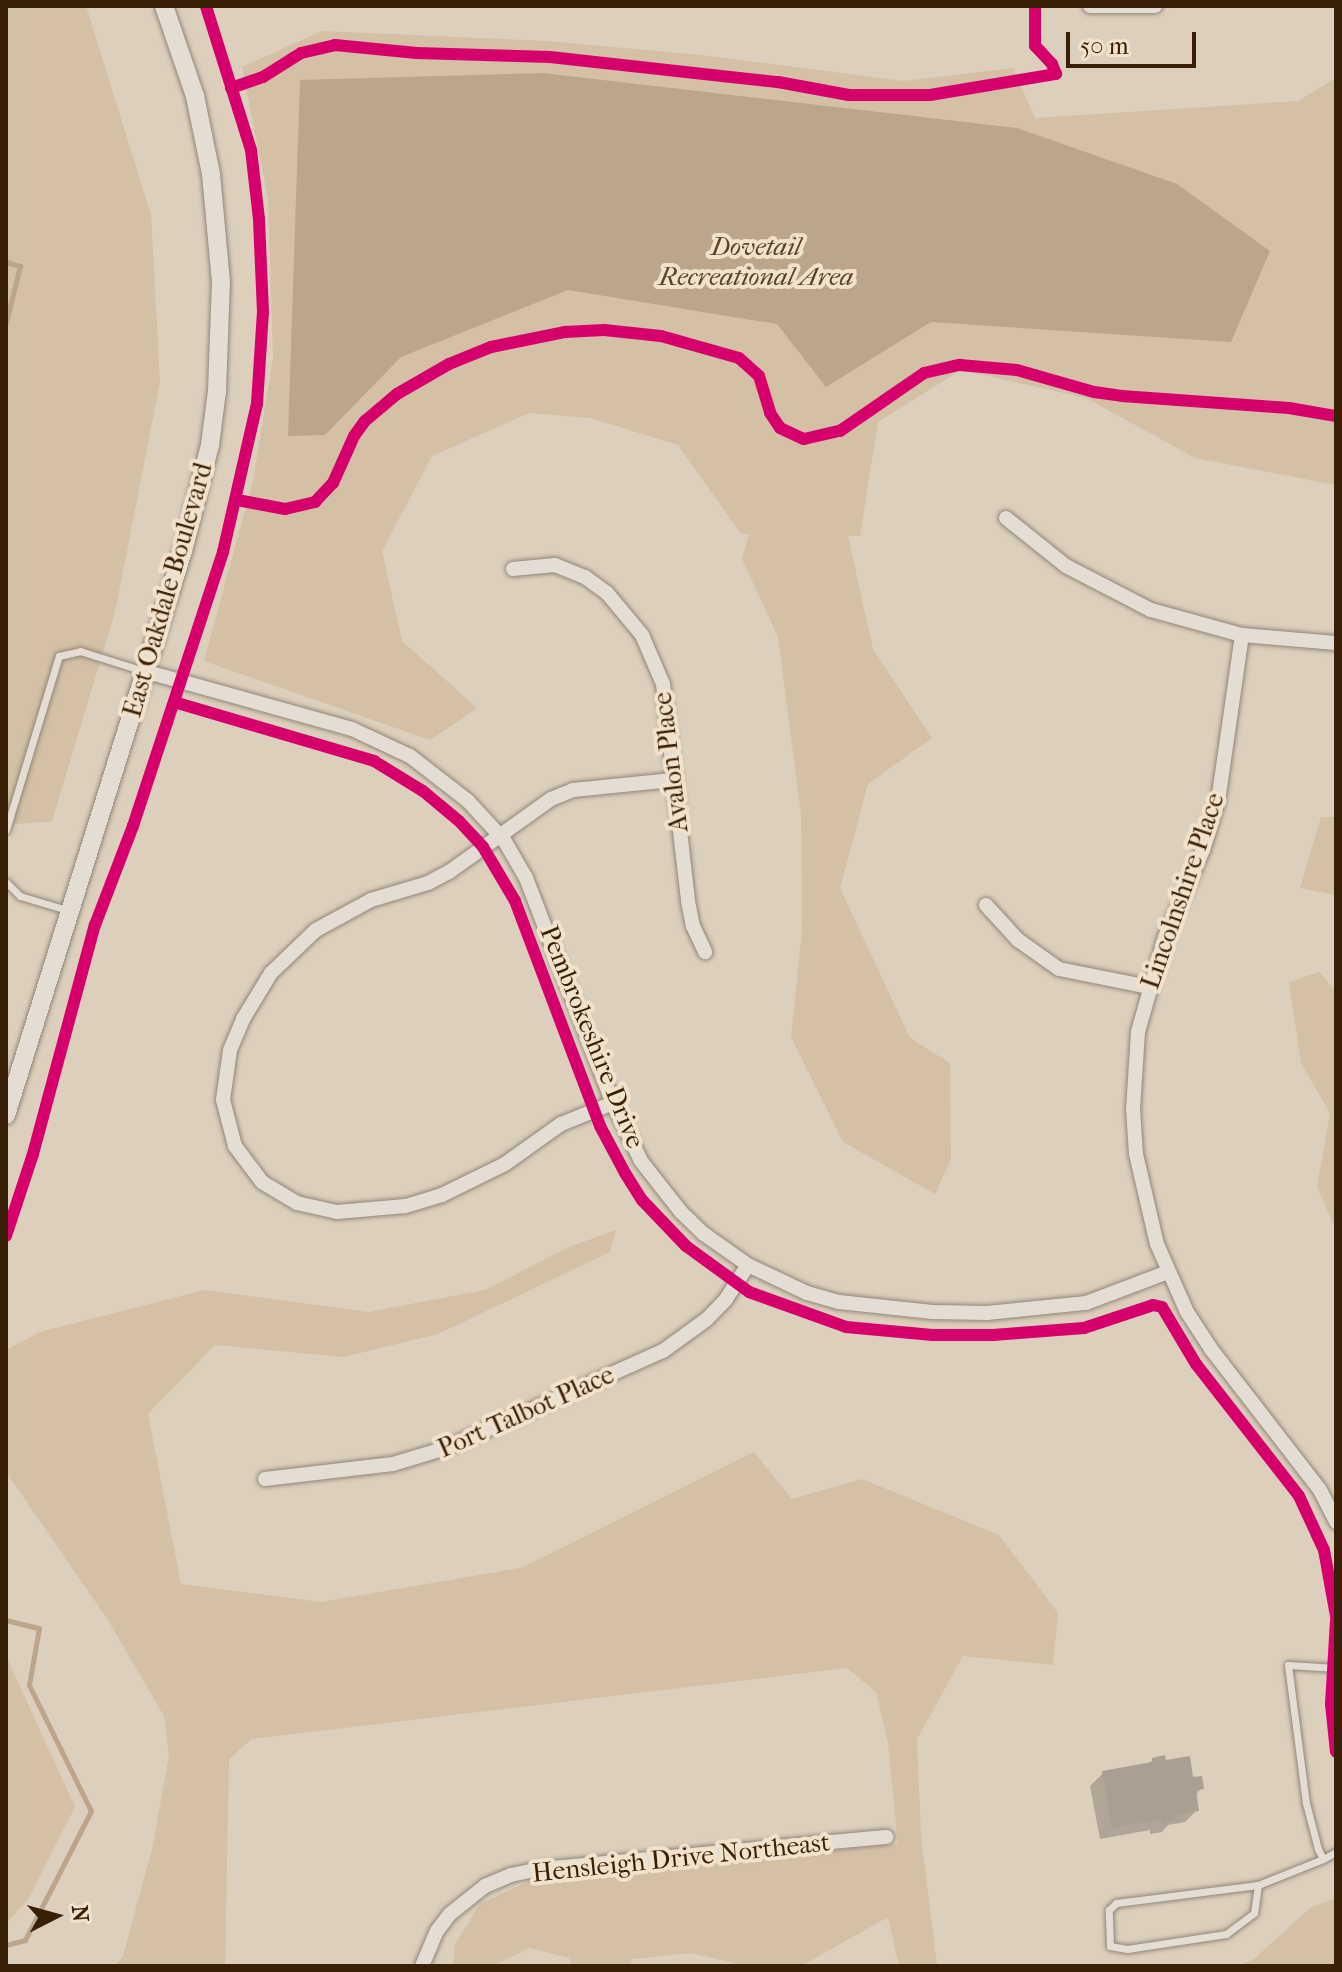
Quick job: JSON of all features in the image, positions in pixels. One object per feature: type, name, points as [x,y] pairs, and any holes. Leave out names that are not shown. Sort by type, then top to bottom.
[{"type":"main road","name":"East Oakdale Boulevard","points":[[6,1115],[10,1093],[71,911],[198,499],[217,391],[221,337],[218,228],[211,174],[195,96],[164,6]]},
{"type":"street","points":[[1090,6],[1155,6]]},
{"type":"street","points":[[1006,518],[1066,566],[1107,590],[1181,620],[1242,635],[1336,643]]},
{"type":"street","name":"Avalon Place","points":[[513,569],[563,567],[607,593],[627,613],[642,635],[663,684],[688,901],[693,926],[705,952]]},
{"type":"street","name":"Lincolnshire Place","points":[[1242,635],[1218,801],[1203,850],[1165,937],[1148,987],[1133,1078],[1134,1124],[1144,1200],[1168,1272],[1211,1349],[1289,1446],[1320,1490],[1336,1522]]},
{"type":"street","name":"Pembrokeshire Drive","points":[[144,671],[352,729],[381,741],[436,773],[499,835],[540,908],[613,1103],[641,1161],[660,1187],[704,1234],[748,1265],[807,1293],[839,1302],[932,1312],[987,1313],[1086,1303],[1168,1272]]},
{"type":"street","points":[[613,1103],[561,1124],[477,1181],[405,1206],[337,1212],[297,1203],[262,1182],[235,1146],[223,1100],[224,1077],[243,1019],[271,973],[294,948],[341,914],[371,900],[428,883],[551,799],[573,790],[673,780]]},
{"type":"street","points":[[986,905],[1018,940],[1059,969],[1148,987]]},
{"type":"street","name":"Port Talbot Place","points":[[265,1479],[393,1464],[446,1448],[663,1351],[707,1319],[726,1299],[748,1265]]},
{"type":"street","name":"Hensleigh Drive Northeast","points":[[422,1966],[437,1931],[450,1914],[485,1886],[511,1875],[540,1869],[887,1837]]},
{"type":"lane","points":[[6,830],[59,656],[80,651],[144,671]]},
{"type":"lane","points":[[6,882],[20,896],[71,911]]},
{"type":"lane","points":[[1323,1859],[1306,1803],[1288,1665],[1336,1668]]},
{"type":"lane","points":[[1258,1885],[1254,1913],[1226,1934],[1127,1949],[1110,1946],[1109,1910],[1116,1903],[1258,1885],[1336,1852]]},
{"type":"green space","points":[[6,6],[86,6],[151,215],[160,382],[115,612],[52,821],[6,825]]},
{"type":"green space","name":"Dovetail Recreational Area","points":[[322,31],[547,41],[701,55],[903,81],[1013,68],[1035,118],[1298,101],[1336,78],[1336,485],[1195,458],[1086,398],[961,370],[878,422],[860,536],[848,536],[873,649],[932,738],[868,784],[840,888],[910,1038],[950,1063],[951,1159],[935,1194],[843,1142],[791,1037],[802,931],[801,814],[778,637],[742,559],[749,534],[741,534],[678,445],[590,418],[529,413],[432,456],[382,551],[402,641],[477,708],[430,740],[204,661],[253,481],[273,358],[268,199],[242,67]]},
{"type":"green space","points":[[1321,817],[1336,817],[1336,895],[1300,888]]},
{"type":"green space","points":[[1319,972],[1336,991],[1336,1231],[1317,1186],[1330,1113],[1301,1063],[1289,982]]},
{"type":"green space","points":[[616,1230],[610,1252],[438,1334],[344,1357],[215,1345],[148,1414],[181,1584],[321,1602],[521,1568],[754,1452],[792,1499],[862,1479],[999,1535],[1058,1613],[1053,1665],[963,1656],[917,1739],[921,1835],[937,1966],[899,1966],[888,1917],[801,1966],[746,1966],[691,1953],[632,1959],[630,1966],[572,1966],[569,1958],[529,1948],[493,1966],[453,1966],[455,1944],[480,1904],[538,1877],[898,1844],[888,1743],[876,1692],[847,1668],[252,1739],[229,1759],[225,1966],[115,1966],[123,1956],[152,1849],[169,1756],[164,1716],[108,1620],[6,1472],[6,1350],[40,1332],[205,1290],[368,1312],[485,1290],[569,1247]]},
{"type":"green space","points":[[6,1656],[75,1807],[27,1901],[6,1923]]},
{"type":"green space","points":[[1336,1898],[1336,1966],[1239,1966],[1254,1959],[1310,1908]]},
{"type":"shaded area","points":[[543,73],[1017,128],[1177,184],[1270,251],[1231,342],[931,322],[826,387],[777,324],[568,290],[401,357],[325,435],[288,436],[300,80]]},
{"type":"building","points":[[1165,1755],[1166,1760],[1190,1756],[1193,1777],[1202,1776],[1204,1789],[1196,1790],[1199,1811],[1175,1815],[1176,1820],[1162,1823],[1162,1819],[1112,1828],[1102,1771],[1152,1762],[1152,1758]]},
{"type":"waterway","points":[[6,262],[20,266],[6,322]]},
{"type":"waterway","points":[[6,1620],[39,1628],[29,1685],[91,1811],[25,1940],[6,1945]]},
{"type":"cycle path","points":[[6,1236],[33,1154],[95,925],[133,826],[223,552],[257,404],[263,312],[259,219],[251,150],[206,6]]},
{"type":"cycle path","points":[[231,88],[263,77],[301,53],[335,45],[417,53],[550,57],[778,82],[849,95],[930,95],[1056,74],[1052,64],[1035,46],[1035,6]]},
{"type":"cycle path","points":[[237,500],[285,509],[315,502],[333,483],[354,436],[365,421],[397,394],[449,364],[491,347],[565,332],[604,330],[661,336],[739,358],[759,376],[770,413],[780,428],[804,439],[840,431],[924,373],[960,365],[1017,370],[1094,392],[1122,396],[1289,408],[1336,416]]},
{"type":"cycle path","points":[[174,702],[374,761],[423,791],[459,821],[483,847],[515,901],[600,1126],[625,1173],[642,1200],[686,1246],[749,1292],[846,1327],[933,1335],[993,1335],[1084,1328],[1153,1305],[1162,1307],[1196,1364],[1299,1496],[1324,1550],[1336,1616]]},
{"type":"cycle path","points":[[1336,1620],[1331,1704],[1336,1752]]}]
